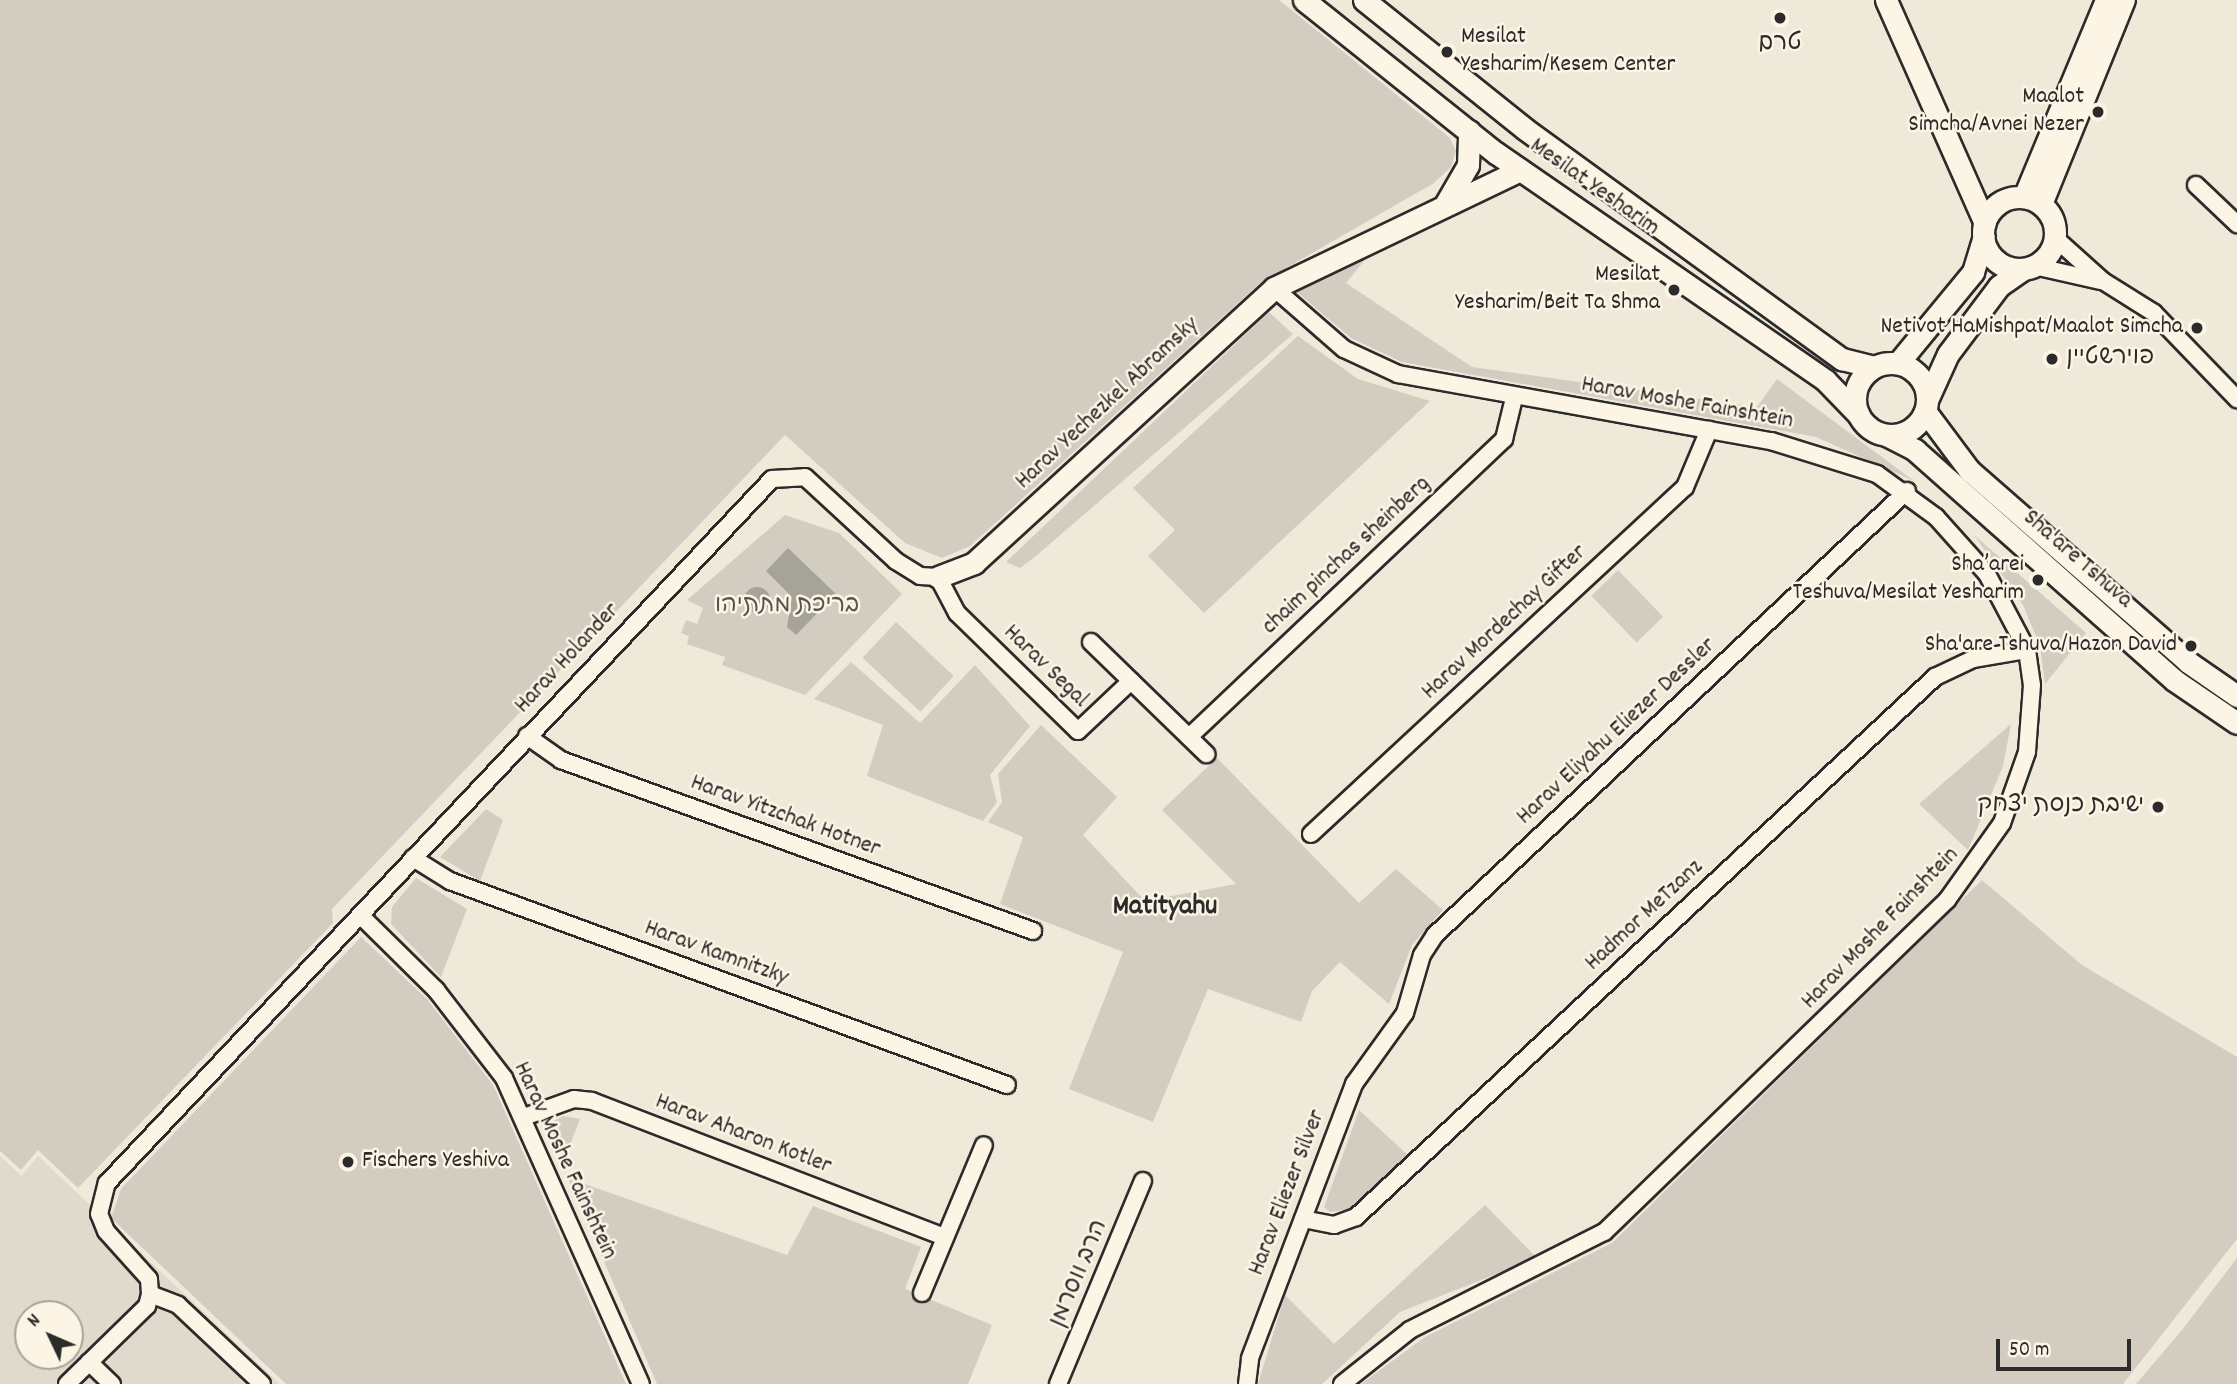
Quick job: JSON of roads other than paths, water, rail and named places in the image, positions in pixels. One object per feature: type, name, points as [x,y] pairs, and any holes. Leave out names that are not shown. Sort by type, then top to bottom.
[{"type":"street","name":"Mesilat Yesharim","points":[[1304,0],[1520,170],[1826,381],[1858,414]]},
{"type":"street","name":"Mesilat Yesharim","points":[[1364,0],[1525,129],[1833,352],[1873,367]]},
{"type":"street","points":[[1886,0],[1976,192],[1993,257],[2102,281]]},
{"type":"street","points":[[2033,201],[2106,0]]},
{"type":"street","points":[[2033,201],[2124,0]]},
{"type":"street","points":[[1446,203],[1468,165],[1469,131]]},
{"type":"street","name":"Harav Yechezkel Abramsky","points":[[937,577],[974,563],[1274,288],[1446,203],[1520,170]]},
{"type":"street","points":[[2196,185],[2237,224]]},
{"type":"street","points":[[1976,192],[2002,201],[2033,201],[2053,221],[2055,238],[2102,281],[2154,313],[2237,399]]},
{"type":"street","points":[[1898,363],[1973,272],[1984,230],[2002,201]]},
{"type":"street","points":[[1926,405],[1919,375],[1898,363],[1873,367],[1858,382],[1858,414],[1886,435],[1910,430],[1926,405],[1948,354],[1999,286],[2029,267],[2055,238]]},
{"type":"street","name":"Harav Moshe Fainshtein","points":[[1274,288],[1322,332],[1369,361],[1431,383],[1812,450],[1907,492],[1987,573],[2027,650],[2032,719],[2020,775],[2002,823],[1947,900],[1604,1232],[1410,1330],[1342,1384]]},
{"type":"street","name":"chaim pinchas sheinberg","points":[[1189,737],[1504,439],[1514,398]]},
{"type":"street","name":"Sha'are Tshuva","points":[[1926,405],[1969,470],[2188,662],[2237,696]]},
{"type":"street","name":"Harav Mordechay Gifter","points":[[1311,834],[1685,487],[1709,430]]},
{"type":"street","name":"Sha'are Tshuva","points":[[1886,435],[1915,450],[2174,680],[2237,723]]},
{"type":"street","name":"Harav Holander","points":[[150,1294],[149,1279],[106,1231],[99,1214],[107,1183],[753,494],[783,474],[805,477],[824,490],[896,561],[920,576],[937,577]]},
{"type":"street","name":"Harav Eliyahu Eliezer Dessler","points":[[1393,1029],[1435,935],[1907,492]]},
{"type":"street","name":"Harav Segal","points":[[937,577],[957,613],[1078,732],[1131,681]]},
{"type":"street","name":"Harav Segal","points":[[1091,642],[1206,754]]},
{"type":"street","name":"Hadmor MeTzanz","points":[[1303,1219],[1334,1225],[1356,1217],[1935,677],[1973,659],[2027,650]]},
{"type":"street","name":"Harav Yitzchak Hotner","points":[[527,736],[561,760],[1034,931]]},
{"type":"street","name":"Harav Kamnitzky","points":[[413,858],[450,881],[1007,1085]]},
{"type":"street","name":"Harav Moshe Fainshtein","points":[[360,915],[458,1015],[524,1117],[641,1384]]},
{"type":"street","name":"Harav Eliezer Silver","points":[[1247,1384],[1250,1359],[1354,1084],[1393,1029]]},
{"type":"street","name":"Harav Aharon Kotler","points":[[524,1117],[574,1099],[592,1101],[945,1237]]},
{"type":"street","points":[[922,1293],[984,1145]]},
{"type":"street","name":"הרב ווסרמן","points":[[1058,1384],[1143,1181]]},
{"type":"street","points":[[67,1384],[147,1306],[150,1294],[178,1304],[262,1384]]},
{"type":"street","points":[[89,1362],[112,1384]]},
{"type":"place","name":"טרם","points":[[1780,18]]},
{"type":"place","name":"Mesilat Yesharim/Kesem Center","points":[[1447,52]]},
{"type":"place","name":"Maalot Simcha/Avnei Nezer","points":[[2098,112]]},
{"type":"place","name":"Mesilat Yesharim/Beit Ta Shma","points":[[1674,290]]},
{"type":"place","name":"Netivot HaMishpat/Maalot Simcha","points":[[2197,328]]},
{"type":"place","name":"פוירשטיין","points":[[2052,359]]},
{"type":"place","name":"Sha’arei Teshuva/Mesilat Yesharim","points":[[2038,580]]},
{"type":"place","name":"Sha'are Tshuva/Hazon David","points":[[2191,646]]},
{"type":"place","name":"ישיבת כנסת יצחק","points":[[2158,807]]},
{"type":"place","name":"Fischers Yeshiva","points":[[348,1162]]},
{"type":"district","name":"Matityahu","points":[[1165,908]]},
{"type":"park label","name":"בריכת מתתיהו","points":[[787,607]]}]
